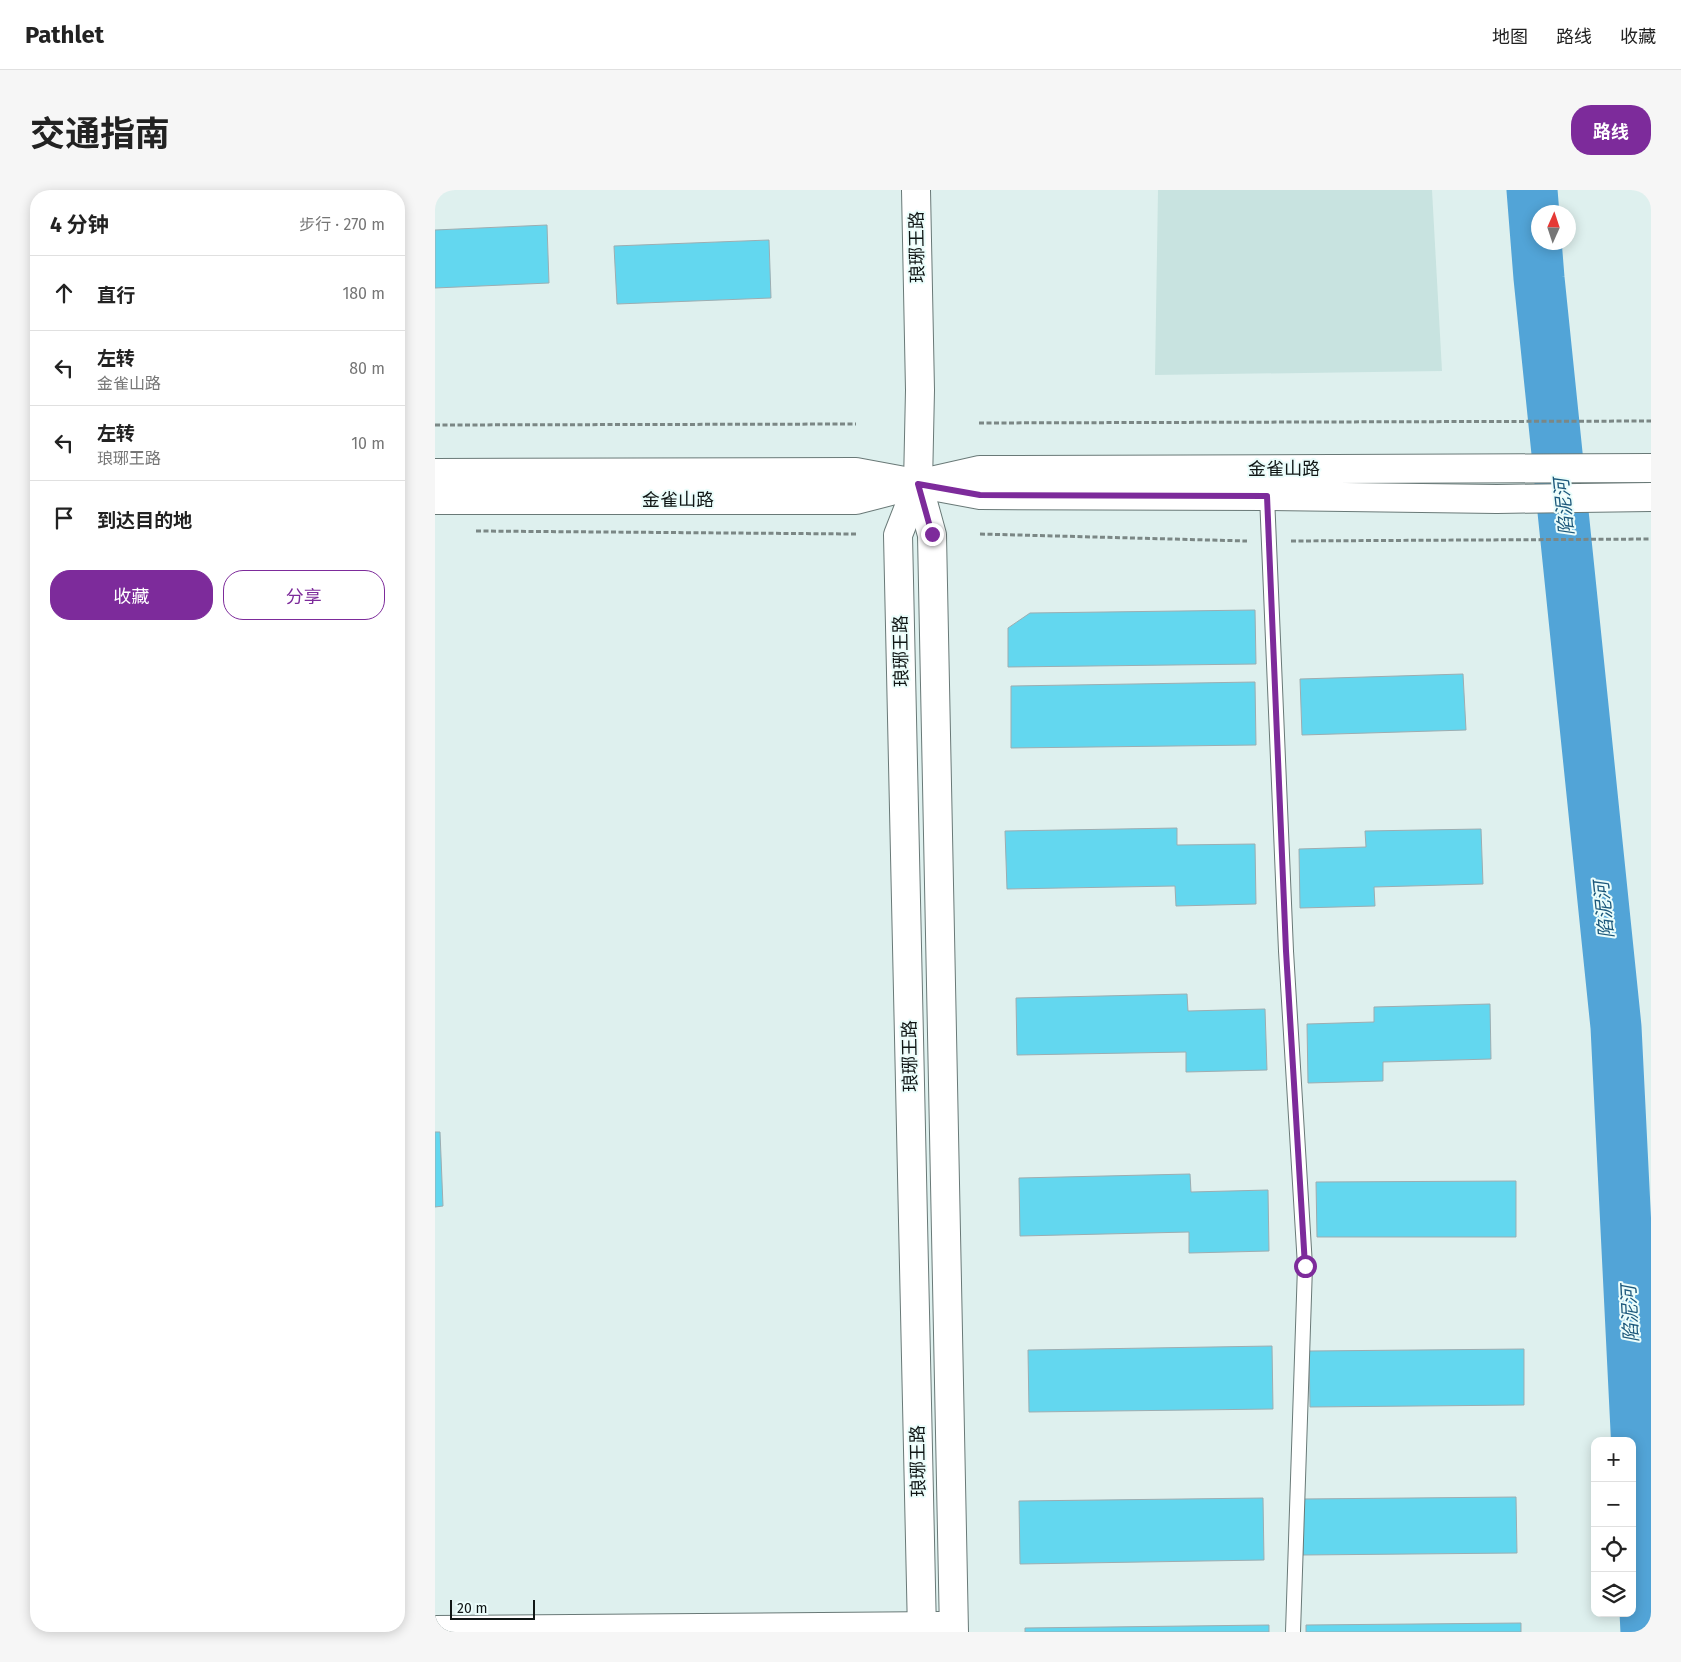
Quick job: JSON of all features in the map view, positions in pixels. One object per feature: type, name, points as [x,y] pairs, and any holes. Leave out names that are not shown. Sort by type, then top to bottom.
[{"type":"main road","name":"琅琊王路","points":[[916,190],[920,390],[918,484],[932,534],[954,1629]]},
{"type":"main road","name":"金雀山路","points":[[435,500],[856,500],[980,470],[1651,468]]},
{"type":"main road","name":"金雀山路","points":[[435,473],[856,472],[980,495],[1497,499],[1651,497]]},
{"type":"main road","name":"琅琊王路","points":[[918,484],[898,535],[922,1630]]},
{"type":"main road","points":[[435,1630],[954,1629]]},
{"type":"lane","points":[[1267,496],[1286,941],[1305,1266],[1293,1632]]},
{"type":"path","points":[[979,424],[1651,421]]},
{"type":"path","points":[[435,425],[856,424]]},
{"type":"path","points":[[474,531],[856,534]]},
{"type":"path","points":[[980,534],[1269,541],[1651,539]]},
{"type":"shaded area","points":[[1158,190],[1432,190],[1442,371],[1155,375]]},
{"type":"building","points":[[547,225],[549,283],[435,288],[435,230]]},
{"type":"building","points":[[769,240],[771,298],[617,304],[614,246]]},
{"type":"building","points":[[1255,610],[1256,664],[1008,667],[1008,628],[1030,613]]},
{"type":"building","points":[[1463,674],[1466,730],[1302,735],[1300,679]]},
{"type":"building","points":[[1255,682],[1256,745],[1011,748],[1011,686]]},
{"type":"building","points":[[1177,828],[1177,845],[1255,844],[1256,904],[1176,906],[1175,886],[1007,889],[1005,831]]},
{"type":"building","points":[[1481,829],[1483,884],[1374,887],[1375,906],[1300,908],[1299,849],[1366,847],[1365,831]]},
{"type":"building","points":[[1187,994],[1188,1011],[1265,1009],[1267,1070],[1186,1072],[1186,1052],[1017,1055],[1016,998]]},
{"type":"building","points":[[1490,1004],[1491,1059],[1383,1062],[1383,1081],[1308,1083],[1307,1024],[1374,1022],[1374,1007]]},
{"type":"building","points":[[435,1132],[440,1132],[443,1206],[435,1207]]},
{"type":"building","points":[[1190,1174],[1191,1192],[1268,1190],[1269,1251],[1189,1253],[1189,1232],[1020,1236],[1019,1178]]},
{"type":"building","points":[[1516,1181],[1516,1237],[1317,1237],[1316,1182]]},
{"type":"building","points":[[1272,1346],[1273,1409],[1029,1412],[1028,1350]]},
{"type":"building","points":[[1524,1349],[1524,1405],[1310,1407],[1309,1351]]},
{"type":"building","points":[[1516,1497],[1517,1553],[1303,1555],[1302,1499]]},
{"type":"building","points":[[1263,1498],[1264,1560],[1020,1564],[1019,1501]]},
{"type":"building","points":[[1521,1623],[1521,1632],[1306,1632],[1306,1625]]},
{"type":"building","points":[[1269,1625],[1269,1632],[1025,1632],[1025,1628]]},
{"type":"waterway","name":"陷泥河","points":[[1532,190],[1539,278],[1616,1027],[1646,1632]]},
{"type":"route","points":[[932,534],[918,484],[980,495],[1267,496],[1286,951],[1305,1266]]}]
